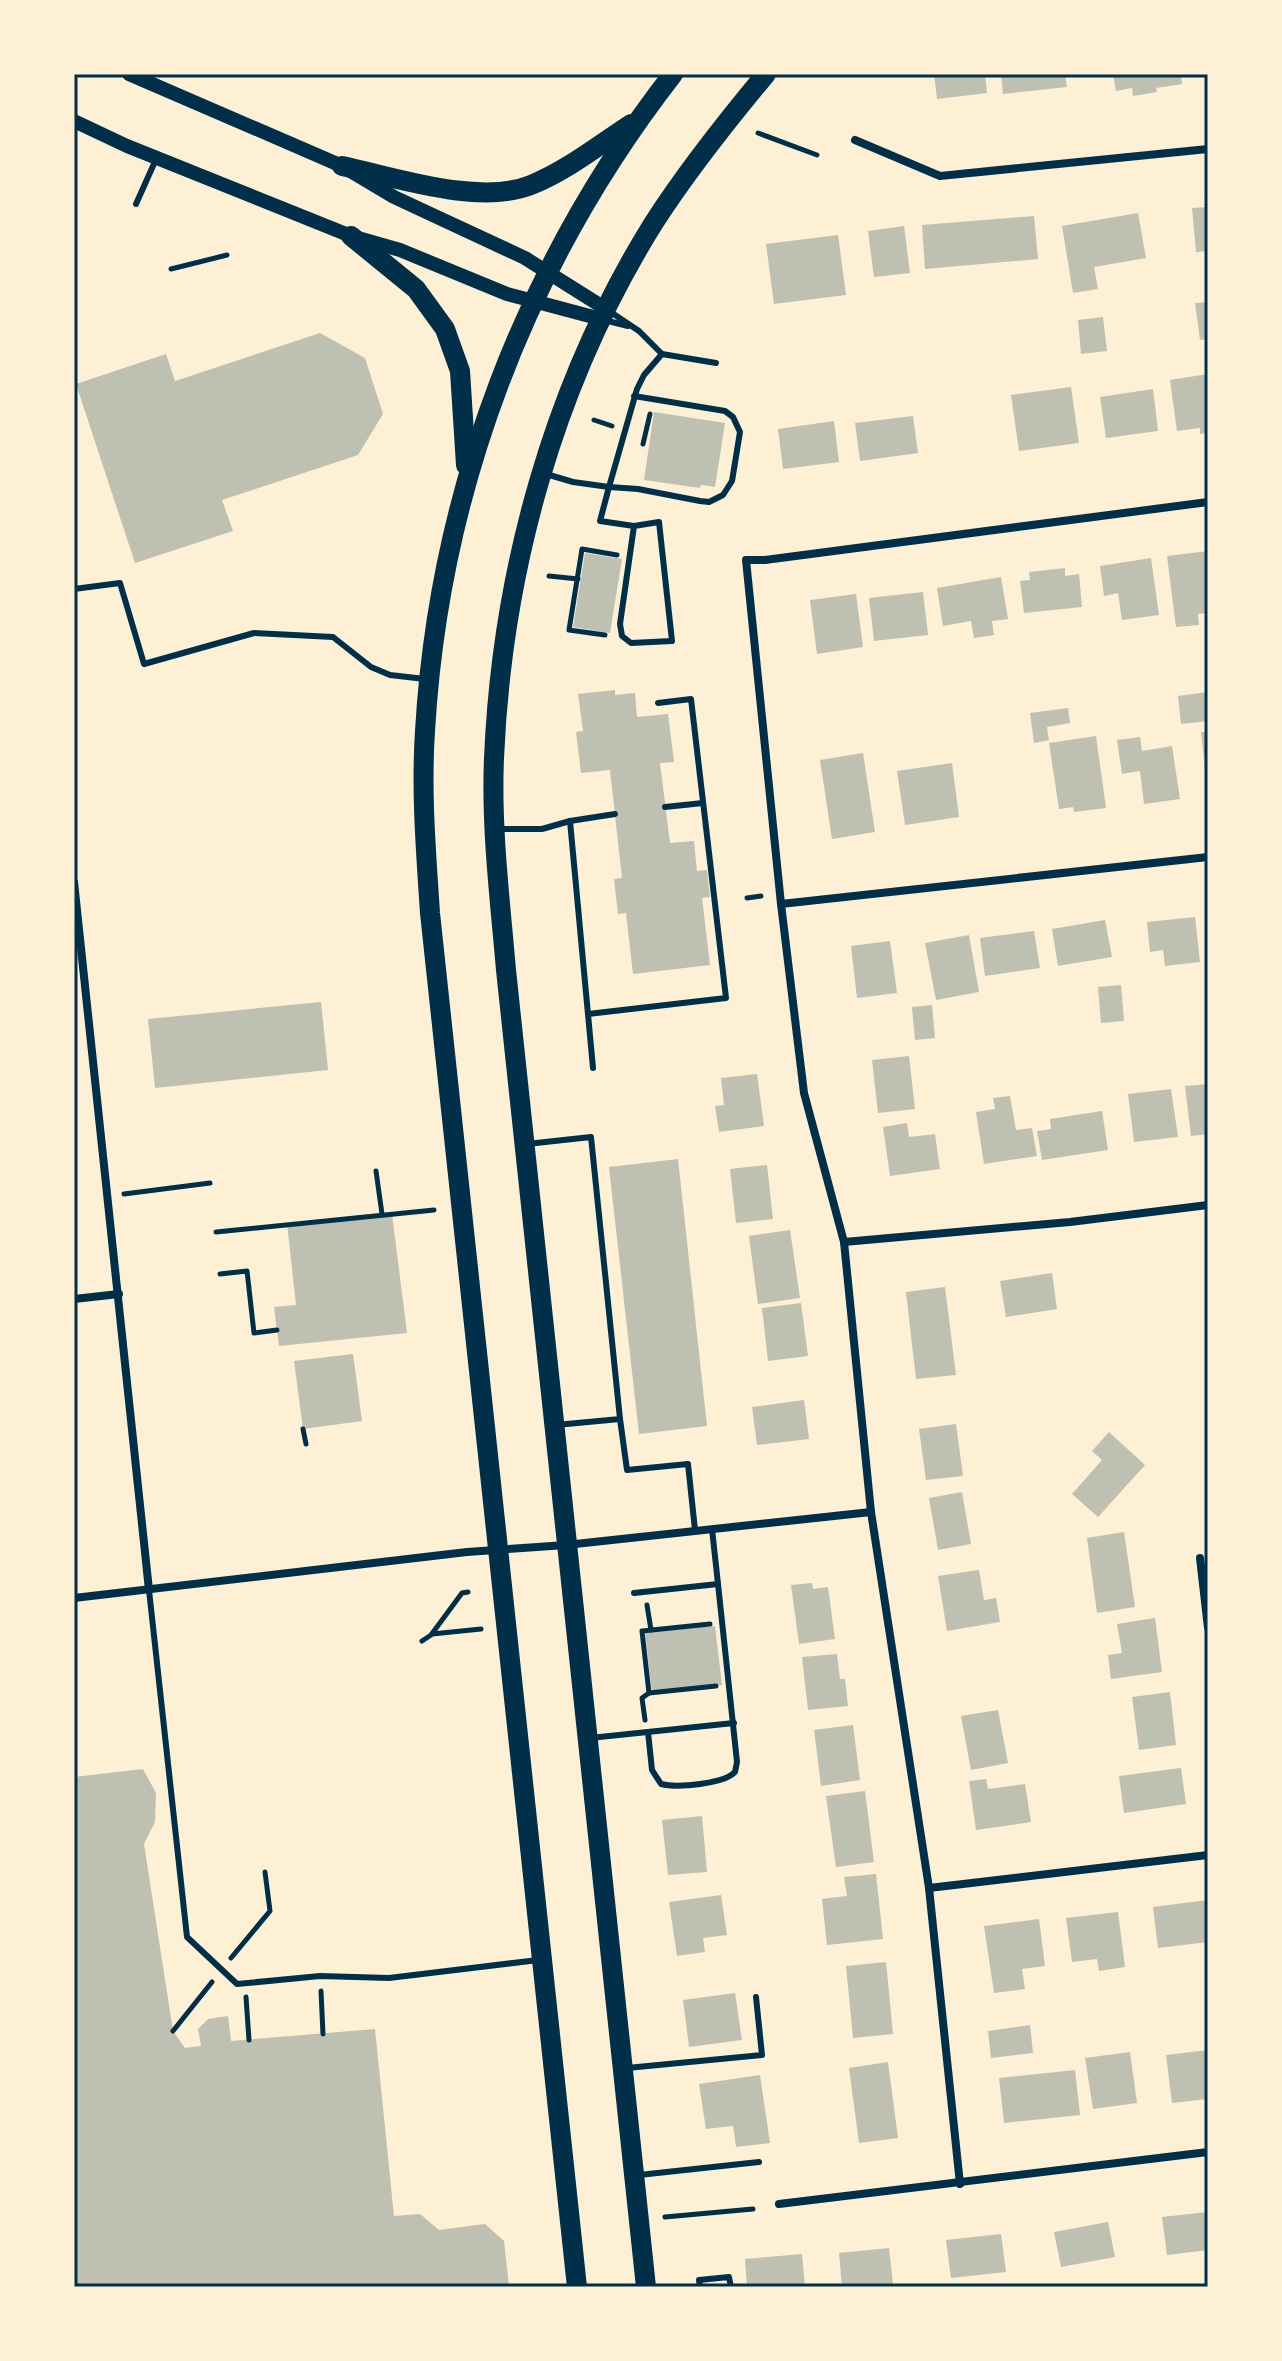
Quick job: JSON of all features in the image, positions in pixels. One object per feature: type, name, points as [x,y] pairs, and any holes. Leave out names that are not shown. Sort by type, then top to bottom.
[{"type":"main road","points":[[577,2287],[430,913],[423,788],[429,679],[440,597],[454,527],[491,403],[533,301],[583,205],[638,120],[673,74]]},
{"type":"main road","points":[[646,2287],[524,1144],[494,829],[494,760],[506,628],[519,558],[542,473],[568,397],[603,314],[663,208],[724,124],[766,74]]},
{"type":"main road","points":[[342,166],[453,189],[479,192],[517,190],[556,172],[638,120]]},
{"type":"main road","points":[[351,236],[416,289],[445,329],[460,371],[467,480]]},
{"type":"street","points":[[129,74],[342,166],[394,197],[525,258],[603,314]]},
{"type":"street","points":[[74,121],[351,236],[400,250],[507,294],[603,314]]},
{"type":"street","points":[[855,140],[940,176],[1208,149]]},
{"type":"street","points":[[960,2184],[929,1888],[871,1512],[844,1242],[804,1093],[781,904],[746,560],[1208,502]]},
{"type":"street","points":[[781,904],[1208,857]]},
{"type":"street","points":[[74,882],[149,1590]]},
{"type":"street","points":[[844,1242],[1070,1222],[1208,1205]]},
{"type":"street","points":[[74,1299],[119,1294]]},
{"type":"street","points":[[74,1598],[498,1549],[566,1545],[871,1512]]},
{"type":"street","points":[[1200,1558],[1208,1628]]},
{"type":"street","points":[[929,1888],[1208,1855]]},
{"type":"street","points":[[779,2204],[1208,2152]]},
{"type":"lane","points":[[136,204],[157,157]]},
{"type":"lane","points":[[603,314],[634,327],[668,358],[716,363]]},
{"type":"lane","points":[[634,526],[620,624],[622,636],[631,643],[672,641],[659,522],[634,526],[600,521],[634,396],[644,375],[662,354]]},
{"type":"lane","points":[[542,473],[573,482],[638,489],[709,502],[723,495],[732,481],[740,432],[733,417],[725,411],[634,396]]},
{"type":"lane","points":[[74,589],[120,583],[144,664],[254,633],[302,635],[333,637],[371,667],[390,675],[429,679]]},
{"type":"lane","points":[[588,1014],[726,998],[691,699],[658,703]]},
{"type":"lane","points":[[665,807],[703,803]]},
{"type":"lane","points":[[494,829],[542,829],[615,814]]},
{"type":"lane","points":[[570,821],[593,1068]]},
{"type":"lane","points":[[524,1144],[591,1137],[627,1470],[688,1464],[695,1530]]},
{"type":"lane","points":[[554,1425],[620,1419]]},
{"type":"lane","points":[[648,1732],[652,1770],[661,1784],[671,1786],[722,1781],[732,1776],[737,1767],[712,1529]]},
{"type":"lane","points":[[634,1593],[718,1584]]},
{"type":"lane","points":[[149,1590],[187,1937],[221,1969],[237,1984],[320,1976],[389,1978],[542,1959]]},
{"type":"lane","points":[[587,1739],[734,1723]]},
{"type":"lane","points":[[623,2068],[762,2055],[756,1997]]},
{"type":"lane","points":[[634,2176],[759,2162]]},
{"type":"lane","points":[[700,2287],[699,2280],[729,2277],[731,2287]]},
{"type":"path","points":[[758,133],[817,155]]},
{"type":"path","points":[[171,269],[227,255]]},
{"type":"path","points":[[635,442],[646,445],[651,411]]},
{"type":"path","points":[[594,420],[612,426]]},
{"type":"path","points":[[606,635],[569,630],[582,549],[622,556]]},
{"type":"path","points":[[549,576],[578,579]]},
{"type":"path","points":[[747,898],[761,896]]},
{"type":"path","points":[[376,1171],[382,1214]]},
{"type":"path","points":[[108,1196],[210,1183]]},
{"type":"path","points":[[216,1232],[434,1210]]},
{"type":"path","points":[[220,1274],[247,1271],[254,1333],[277,1330]]},
{"type":"path","points":[[303,1429],[306,1444]]},
{"type":"path","points":[[422,1641],[431,1635],[462,1593],[468,1592]]},
{"type":"path","points":[[650,1622],[651,1630]]},
{"type":"path","points":[[649,1693],[642,1631],[712,1623]]},
{"type":"path","points":[[431,1635],[481,1629]]},
{"type":"path","points":[[648,1732],[642,1698],[649,1693],[720,1685],[722,1698]]},
{"type":"path","points":[[173,2031],[270,1911],[265,1872]]},
{"type":"path","points":[[320,1976],[323,2034]]},
{"type":"path","points":[[245,1983],[249,2040]]},
{"type":"path","points":[[665,2217],[753,2209]]},
{"type":"building","points":[[934,74],[985,74],[987,93],[937,99]]},
{"type":"building","points":[[1001,74],[1065,74],[1067,87],[1003,94]]},
{"type":"building","points":[[1113,74],[1181,74],[1182,84],[1133,96],[1132,88],[1116,91]]},
{"type":"building","points":[[1208,207],[1208,251],[1196,252],[1192,208]]},
{"type":"building","points":[[1138,213],[1146,258],[1094,267],[1098,289],[1073,293],[1062,226]]},
{"type":"building","points":[[1034,216],[1038,259],[925,269],[922,225]]},
{"type":"building","points":[[904,226],[910,273],[874,277],[868,231]]},
{"type":"building","points":[[838,235],[846,295],[774,304],[766,244]]},
{"type":"building","points":[[1208,302],[1208,339],[1200,340],[1195,303]]},
{"type":"building","points":[[1103,317],[1107,351],[1081,354],[1078,320]]},
{"type":"building","points":[[320,333],[365,358],[383,414],[358,455],[222,500],[233,531],[135,563],[76,384],[166,354],[175,381]]},
{"type":"building","points":[[1208,374],[1208,433],[1200,434],[1200,428],[1177,431],[1170,380]]},
{"type":"building","points":[[1071,387],[1079,443],[1019,451],[1011,395]]},
{"type":"building","points":[[1153,389],[1158,431],[1106,438],[1100,397]]},
{"type":"building","points":[[654,412],[725,423],[715,487],[701,485],[700,488],[644,480]]},
{"type":"building","points":[[913,416],[918,453],[860,461],[855,423]]},
{"type":"building","points":[[834,421],[839,462],[783,469],[778,429]]},
{"type":"building","points":[[1208,551],[1208,613],[1198,614],[1199,625],[1176,627],[1167,556]]},
{"type":"building","points":[[585,553],[622,559],[610,633],[573,627]]},
{"type":"building","points":[[1151,558],[1159,615],[1122,620],[1118,593],[1104,596],[1100,566]]},
{"type":"building","points":[[1065,568],[1065,576],[1079,574],[1082,607],[1024,613],[1020,581],[1030,580],[1029,572]]},
{"type":"building","points":[[1001,577],[1008,619],[992,621],[994,635],[974,638],[971,621],[943,626],[937,588]]},
{"type":"building","points":[[923,592],[928,635],[874,641],[869,598]]},
{"type":"building","points":[[856,594],[863,647],[817,654],[810,600]]},
{"type":"building","points":[[615,690],[615,695],[635,693],[637,717],[668,714],[674,762],[660,763],[670,843],[694,841],[697,871],[707,870],[710,897],[702,898],[710,965],[633,974],[626,913],[618,914],[614,879],[622,878],[610,770],[581,773],[576,732],[583,731],[578,694]]},
{"type":"building","points":[[1207,692],[1208,721],[1181,724],[1178,696]]},
{"type":"building","points":[[1068,708],[1070,723],[1047,727],[1049,740],[1034,743],[1030,713]]},
{"type":"building","points":[[1201,732],[1208,732],[1206,779]]},
{"type":"building","points":[[1096,736],[1106,808],[1074,812],[1073,807],[1059,809],[1049,743]]},
{"type":"building","points":[[1140,737],[1142,751],[1172,746],[1180,799],[1144,804],[1140,771],[1122,774],[1117,740]]},
{"type":"building","points":[[863,753],[875,832],[832,839],[820,760]]},
{"type":"building","points":[[952,763],[959,817],[905,825],[897,771]]},
{"type":"building","points":[[1195,917],[1200,962],[1165,966],[1163,950],[1150,952],[1147,922]]},
{"type":"building","points":[[1105,920],[1112,957],[1058,966],[1052,929]]},
{"type":"building","points":[[1034,931],[1040,968],[985,976],[980,938]]},
{"type":"building","points":[[969,935],[979,992],[936,1000],[925,943]]},
{"type":"building","points":[[890,941],[897,993],[857,998],[851,946]]},
{"type":"building","points":[[1121,985],[1124,1021],[1101,1023],[1098,987]]},
{"type":"building","points":[[321,1002],[328,1070],[155,1088],[148,1019]]},
{"type":"building","points":[[932,1005],[935,1038],[915,1040],[912,1007]]},
{"type":"building","points":[[909,1056],[915,1109],[878,1113],[872,1060]]},
{"type":"building","points":[[757,1074],[764,1126],[719,1132],[715,1106],[724,1105],[721,1078]]},
{"type":"building","points":[[1208,1084],[1208,1134],[1191,1136],[1185,1086]]},
{"type":"building","points":[[1171,1089],[1178,1137],[1134,1142],[1128,1094]]},
{"type":"building","points":[[1010,1096],[1016,1130],[1032,1128],[1037,1156],[984,1164],[976,1112],[995,1109],[993,1098]]},
{"type":"building","points":[[1102,1111],[1108,1150],[1042,1160],[1037,1131],[1051,1129],[1050,1119]]},
{"type":"building","points":[[907,1123],[909,1137],[935,1134],[940,1169],[890,1176],[883,1127]]},
{"type":"building","points":[[678,1159],[707,1426],[639,1434],[609,1167]]},
{"type":"building","points":[[767,1165],[773,1219],[736,1223],[730,1169]]},
{"type":"building","points":[[392,1214],[407,1333],[279,1346],[274,1307],[296,1305],[287,1223]]},
{"type":"building","points":[[790,1230],[800,1298],[758,1304],[749,1236]]},
{"type":"building","points":[[1052,1273],[1057,1309],[1006,1317],[1000,1281]]},
{"type":"building","points":[[945,1287],[956,1375],[916,1379],[906,1292]]},
{"type":"building","points":[[801,1303],[808,1356],[768,1361],[762,1308]]},
{"type":"building","points":[[353,1354],[362,1421],[303,1429],[294,1361]]},
{"type":"building","points":[[804,1400],[809,1439],[757,1445],[752,1407]]},
{"type":"building","points":[[956,1424],[963,1476],[926,1480],[919,1429]]},
{"type":"building","points":[[1109,1432],[1145,1465],[1098,1517],[1072,1494],[1102,1460],[1092,1451]]},
{"type":"building","points":[[962,1492],[971,1544],[938,1550],[929,1498]]},
{"type":"building","points":[[1124,1532],[1135,1607],[1097,1613],[1087,1538]]},
{"type":"building","points":[[979,1570],[984,1600],[996,1598],[1000,1622],[947,1631],[938,1576]]},
{"type":"building","points":[[812,1583],[813,1589],[828,1587],[835,1639],[799,1644],[791,1585]]},
{"type":"building","points":[[1155,1618],[1162,1672],[1111,1679],[1108,1655],[1122,1653],[1117,1624]]},
{"type":"building","points":[[715,1626],[722,1685],[652,1693],[645,1631]]},
{"type":"building","points":[[837,1654],[840,1679],[845,1679],[848,1706],[808,1710],[802,1657]]},
{"type":"building","points":[[1170,1692],[1176,1745],[1139,1750],[1132,1697]]},
{"type":"building","points":[[998,1710],[1008,1763],[971,1770],[961,1716]]},
{"type":"building","points":[[853,1725],[860,1780],[821,1786],[814,1730]]},
{"type":"building","points":[[1181,1768],[1186,1804],[1124,1813],[1119,1776]]},
{"type":"building","points":[[143,1769],[156,1793],[155,1822],[144,1844],[173,2031],[185,2048],[201,2046],[198,2029],[208,2019],[228,2016],[231,2041],[375,2029],[394,2216],[420,2214],[439,2230],[485,2224],[504,2241],[509,2287],[74,2287],[74,1777]]},
{"type":"building","points":[[986,1779],[988,1789],[1025,1784],[1031,1822],[976,1830],[969,1781]]},
{"type":"building","points":[[865,1791],[874,1862],[836,1867],[826,1796]]},
{"type":"building","points":[[702,1816],[707,1872],[668,1875],[662,1820]]},
{"type":"building","points":[[876,1874],[883,1939],[827,1945],[822,1899],[847,1896],[844,1877]]},
{"type":"building","points":[[721,1895],[727,1935],[703,1938],[705,1952],[677,1956],[669,1902]]},
{"type":"building","points":[[1208,1900],[1208,1942],[1158,1948],[1153,1907]]},
{"type":"building","points":[[1118,1912],[1125,1967],[1099,1971],[1097,1959],[1072,1962],[1066,1918]]},
{"type":"building","points":[[1039,1919],[1045,1966],[1022,1969],[1025,1989],[994,1993],[984,1926]]},
{"type":"building","points":[[886,1962],[893,2034],[853,2038],[846,1966]]},
{"type":"building","points":[[735,1993],[742,2040],[689,2047],[683,2000]]},
{"type":"building","points":[[1030,2025],[1033,2053],[991,2058],[988,2031]]},
{"type":"building","points":[[1208,2050],[1208,2099],[1172,2103],[1166,2055]]},
{"type":"building","points":[[1130,2052],[1137,2103],[1093,2109],[1085,2058]]},
{"type":"building","points":[[888,2062],[898,2138],[859,2143],[849,2068]]},
{"type":"building","points":[[1075,2070],[1080,2115],[1004,2123],[999,2078]]},
{"type":"building","points":[[760,2075],[770,2143],[736,2147],[733,2126],[706,2129],[699,2084]]},
{"type":"building","points":[[1208,2212],[1208,2250],[1167,2255],[1162,2217]]},
{"type":"building","points":[[1108,2222],[1115,2257],[1061,2267],[1054,2232]]},
{"type":"building","points":[[1001,2234],[1006,2272],[951,2278],[946,2240]]},
{"type":"building","points":[[889,2248],[893,2284],[842,2287],[839,2253]]},
{"type":"building","points":[[802,2254],[805,2287],[747,2287],[745,2259]]}]
